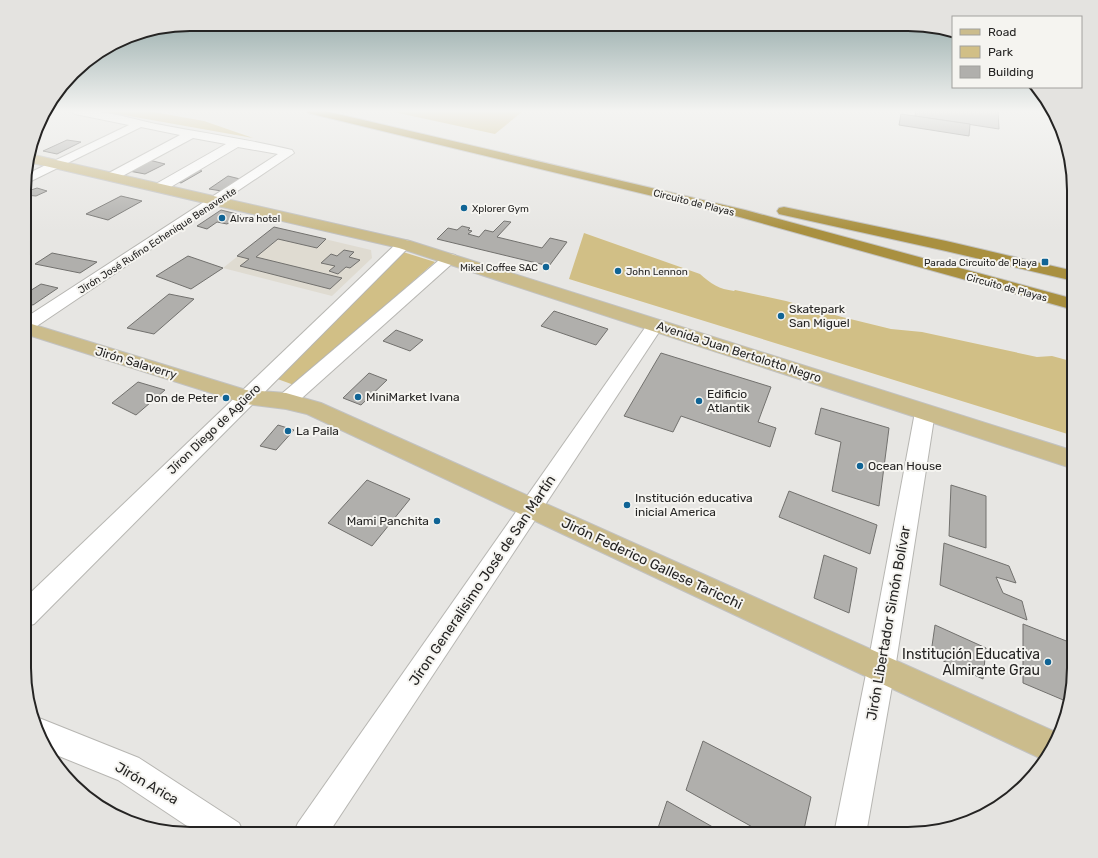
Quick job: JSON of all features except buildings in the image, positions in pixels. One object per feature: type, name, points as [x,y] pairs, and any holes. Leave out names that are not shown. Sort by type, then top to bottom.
[{"type":"highway","name":"Circuito de Playas","points":[[480,151],[740,213],[1067,303]]},
{"type":"highway","name":"Circuito de Playas","points":[[522,151],[946,246],[1067,276]]},
{"type":"highway","points":[[1003,260],[1020,267],[1032,276],[1035,283],[1033,288],[1026,292]]},
{"type":"highway","points":[[1067,281],[1061,283],[1060,289],[1063,296],[1067,300]]},
{"type":"main road","name":"Avenida Juan Bertolotto Negro","points":[[34,159],[404,244],[1067,458]]},
{"type":"main road","name":"Jirón Salaverry","points":[[31,329],[246,398]]},
{"type":"main road","name":"Jirón Federico Gallese Taricchi","points":[[246,398],[286,401],[312,408],[1048,744]]},
{"type":"street","points":[[31,177],[85,151]]},
{"type":"street","points":[[111,177],[159,151]]},
{"type":"street","points":[[159,188],[222,151]]},
{"type":"street","name":"Jirón José Rufino Echenique Benavente","points":[[31,323],[288,153],[279,151]]},
{"type":"street","name":"Jíron Diego de Agüero","points":[[31,608],[404,244]]},
{"type":"street","points":[[286,401],[450,258]]},
{"type":"street","name":"Jíron Generalisimo José de San Martín","points":[[314,827],[655,326]]},
{"type":"street","name":"Jirón Libertador Simón Bolívar","points":[[851,827],[881,668],[925,412]]},
{"type":"street","name":"Jirón Arica","points":[[46,736],[128,769],[217,827]]},
{"type":"shaded area","points":[[274,227],[371,250],[372,258],[332,296],[223,268]]},
{"type":"green space","points":[[584,233],[700,274],[712,283],[724,289],[786,301],[891,329],[922,332],[1037,357],[1052,356],[1067,360],[1067,434],[569,279]]},
{"type":"green space","points":[[403,252],[435,262],[294,385],[272,377]]},
{"type":"place","name":"Xplorer Gym","points":[[464,208]]},
{"type":"place","name":"Alvra hotel","points":[[222,218]]},
{"type":"place","name":"Parada Circuito de Playa","points":[[1045,262]]},
{"type":"place","name":"Mikel Coffee SAC","points":[[546,267]]},
{"type":"place","name":"John Lennon","points":[[618,271]]},
{"type":"place","name":"Skatepark San Miguel","points":[[781,316]]},
{"type":"place","name":"MiniMarket Ivana","points":[[358,397]]},
{"type":"place","name":"Don de Peter","points":[[226,398]]},
{"type":"place","name":"Edificio Atlantik","points":[[699,401]]},
{"type":"place","name":"La Paila","points":[[288,431]]},
{"type":"place","name":"Ocean House","points":[[860,466]]},
{"type":"place","name":"Institución educativa inicial America","points":[[627,505]]},
{"type":"place","name":"Mami Panchita","points":[[437,521]]},
{"type":"place","name":"Institución Educativa Almirante Grau","points":[[1048,662]]}]
